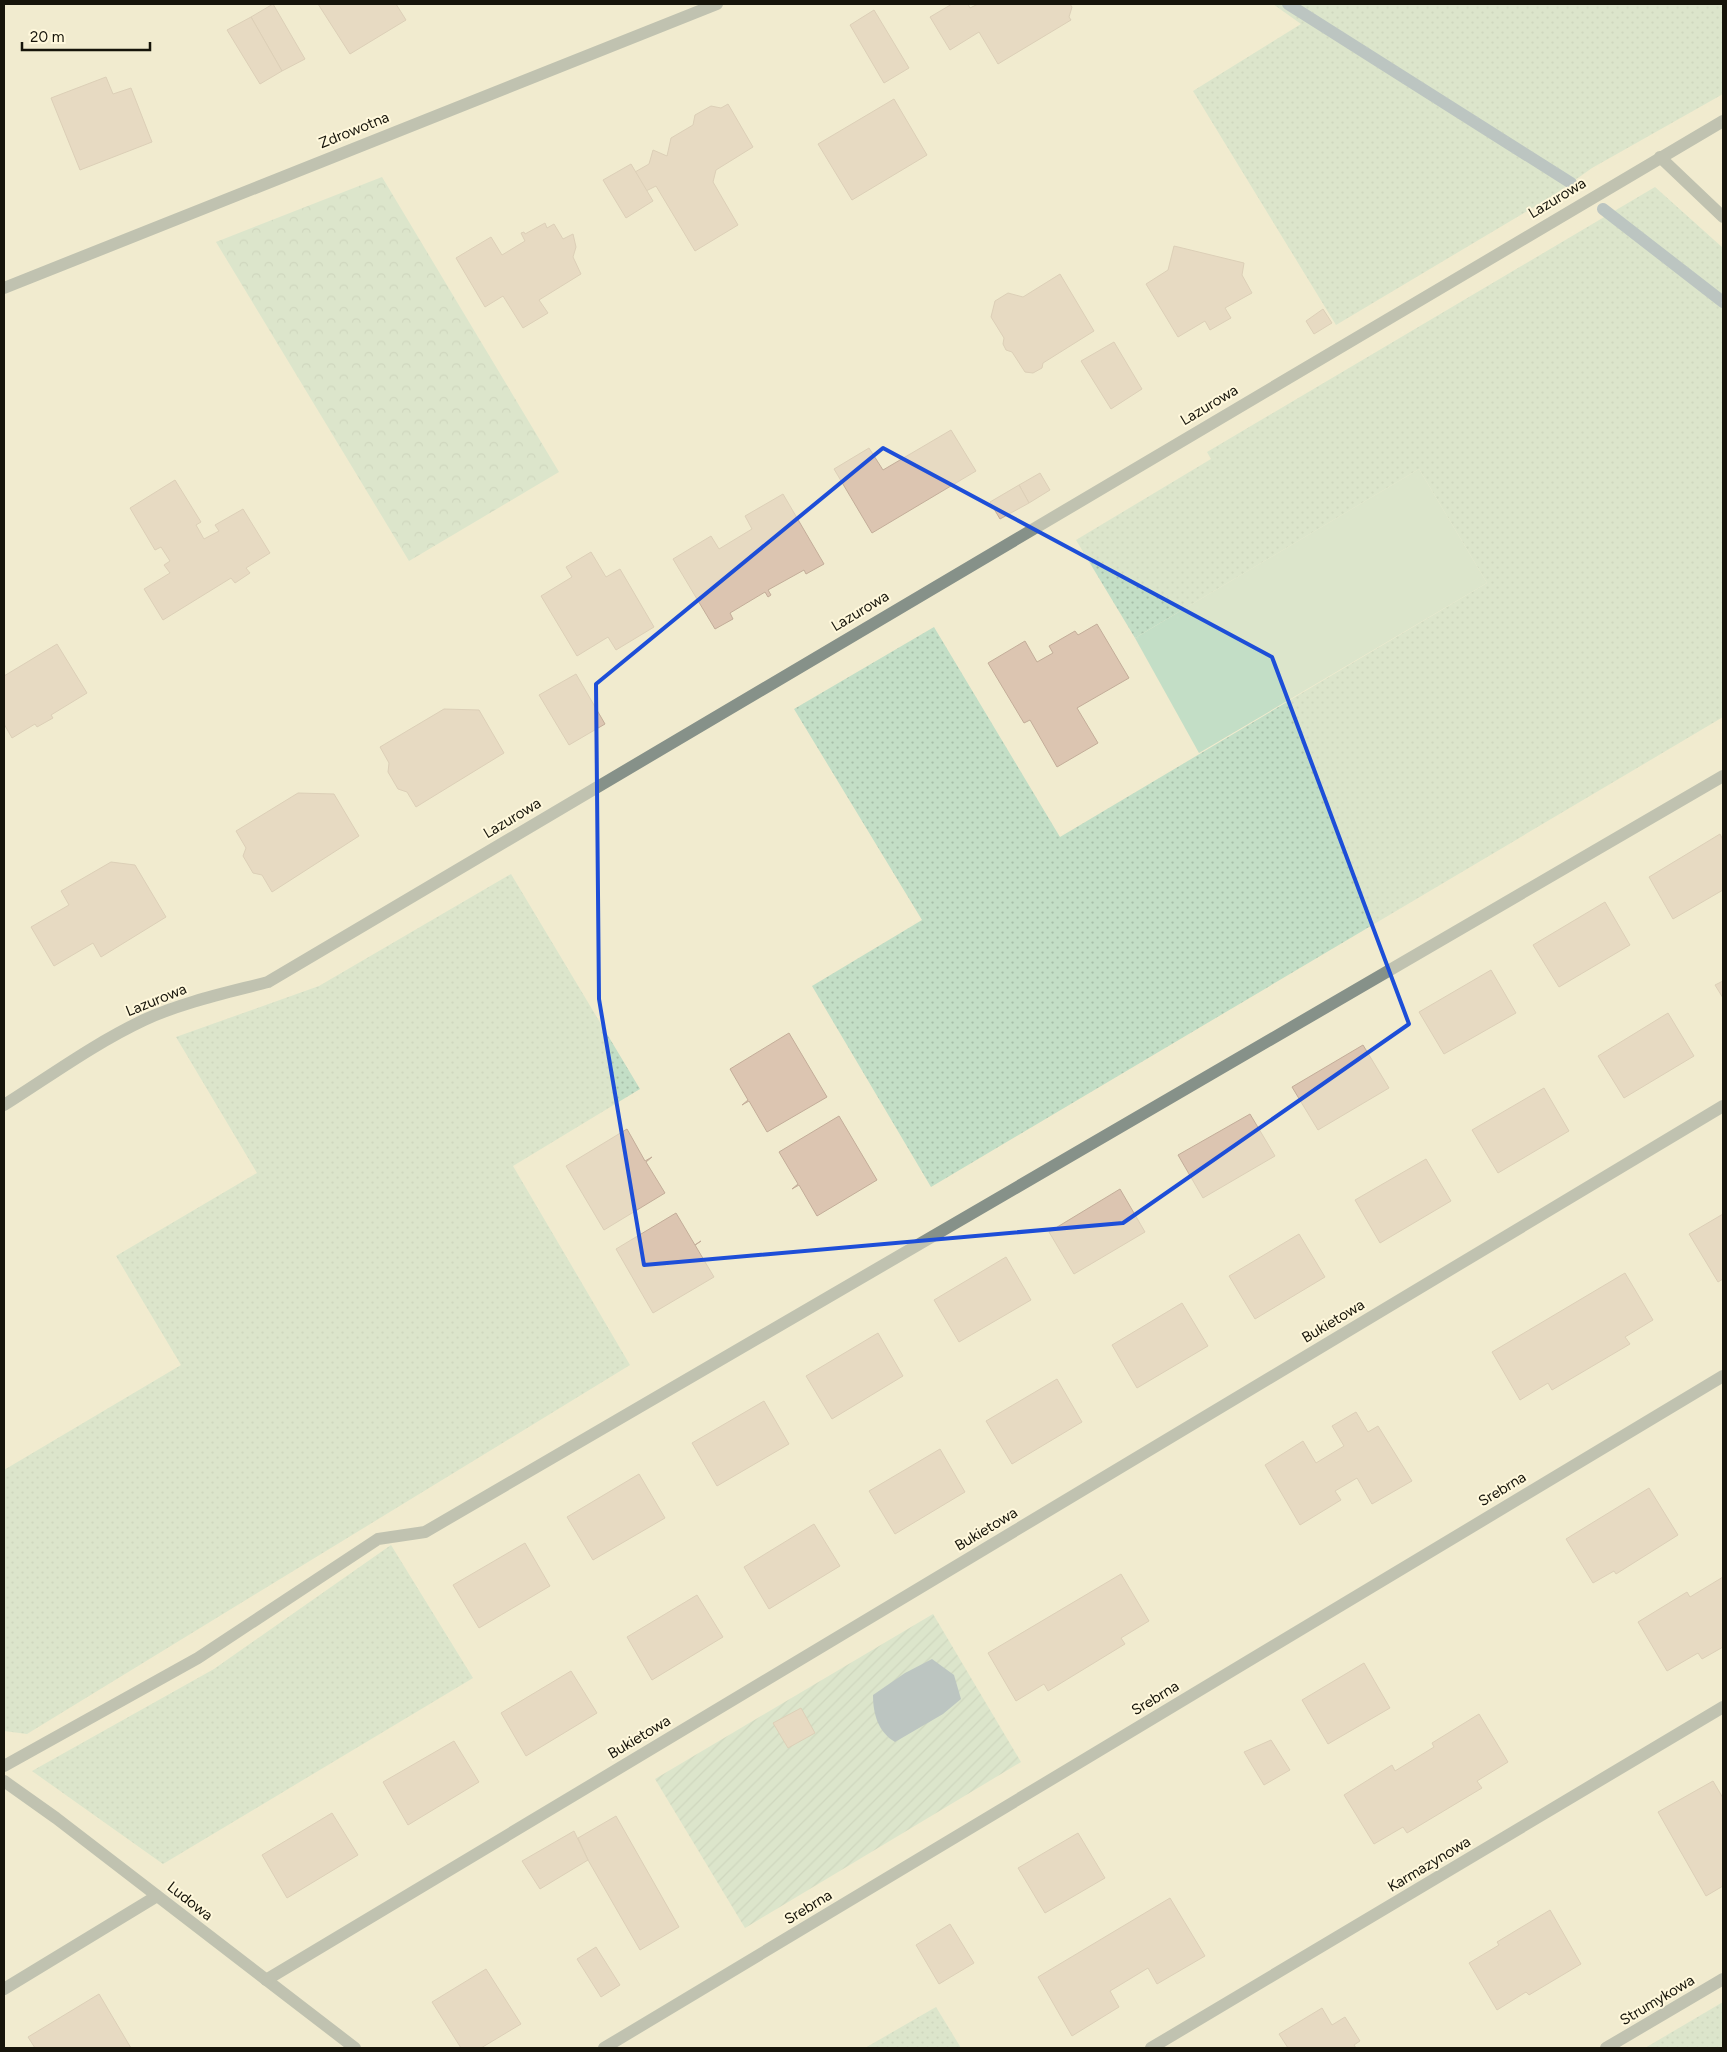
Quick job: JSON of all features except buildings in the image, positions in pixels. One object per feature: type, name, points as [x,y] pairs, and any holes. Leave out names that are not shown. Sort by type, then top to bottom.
[{"type":"street","name":"Zdrowotna","points":[[4,288],[717,4]]},
{"type":"street","name":"Lazurowa","points":[[4,1105],[121,1032],[145,1020],[192,1002],[268,982],[1660,156],[1723,121]]},
{"type":"street","points":[[1660,156],[1723,217]]},
{"type":"street","points":[[4,1766],[198,1658],[378,1539],[426,1532],[1723,776]]},
{"type":"street","name":"Bukietowa","points":[[266,1980],[1723,1106]]},
{"type":"street","name":"Srebrna","points":[[604,2048],[1723,1376]]},
{"type":"street","name":"Karmazynowa","points":[[1151,2048],[1723,1707]]},
{"type":"street","name":"Ludowa","points":[[4,1781],[355,2048]]},
{"type":"street","points":[[4,1989],[157,1896]]},
{"type":"street","name":"Strumykowa","points":[[1606,2048],[1723,1979]]},
{"type":"highlighted area","points":[[883,448],[1272,657],[1409,1024],[1123,1223],[644,1265],[599,999],[596,684]]},
{"type":"green space","points":[[1273,4],[1723,4],[1723,94],[1592,168],[1554,195],[1336,325],[1193,91],[1301,24]]},
{"type":"green space","points":[[382,177],[559,472],[409,561],[216,242]]},
{"type":"green space","points":[[1655,187],[1723,248],[1723,717],[931,1187],[812,986],[922,920],[794,709],[934,627],[1060,837],[1487,583],[1419,469],[1135,638],[1076,540],[1211,459],[1207,452]]},
{"type":"green space","points":[[1419,469],[1487,583],[1199,753],[1135,638]]},
{"type":"green space","points":[[511,874],[640,1089],[513,1166],[630,1365],[27,1734],[4,1731],[4,1470],[181,1365],[116,1256],[257,1173],[176,1037],[319,986]]},
{"type":"green space","points":[[391,1545],[473,1678],[163,1864],[32,1771],[214,1669]]},
{"type":"green space","points":[[933,1614],[1021,1762],[745,1928],[655,1779]]},
{"type":"green space","points":[[1723,2002],[1723,2048],[1645,2048]]},
{"type":"green space","points":[[936,2007],[961,2048],[865,2048],[929,2011]]},
{"type":"water","points":[[932,1659],[954,1675],[961,1699],[943,1714],[895,1742],[884,1733],[875,1716],[873,1695],[905,1673]]},
{"type":"waterway","points":[[1288,4],[1571,183]]},
{"type":"waterway","points":[[1603,209],[1723,302]]}]
